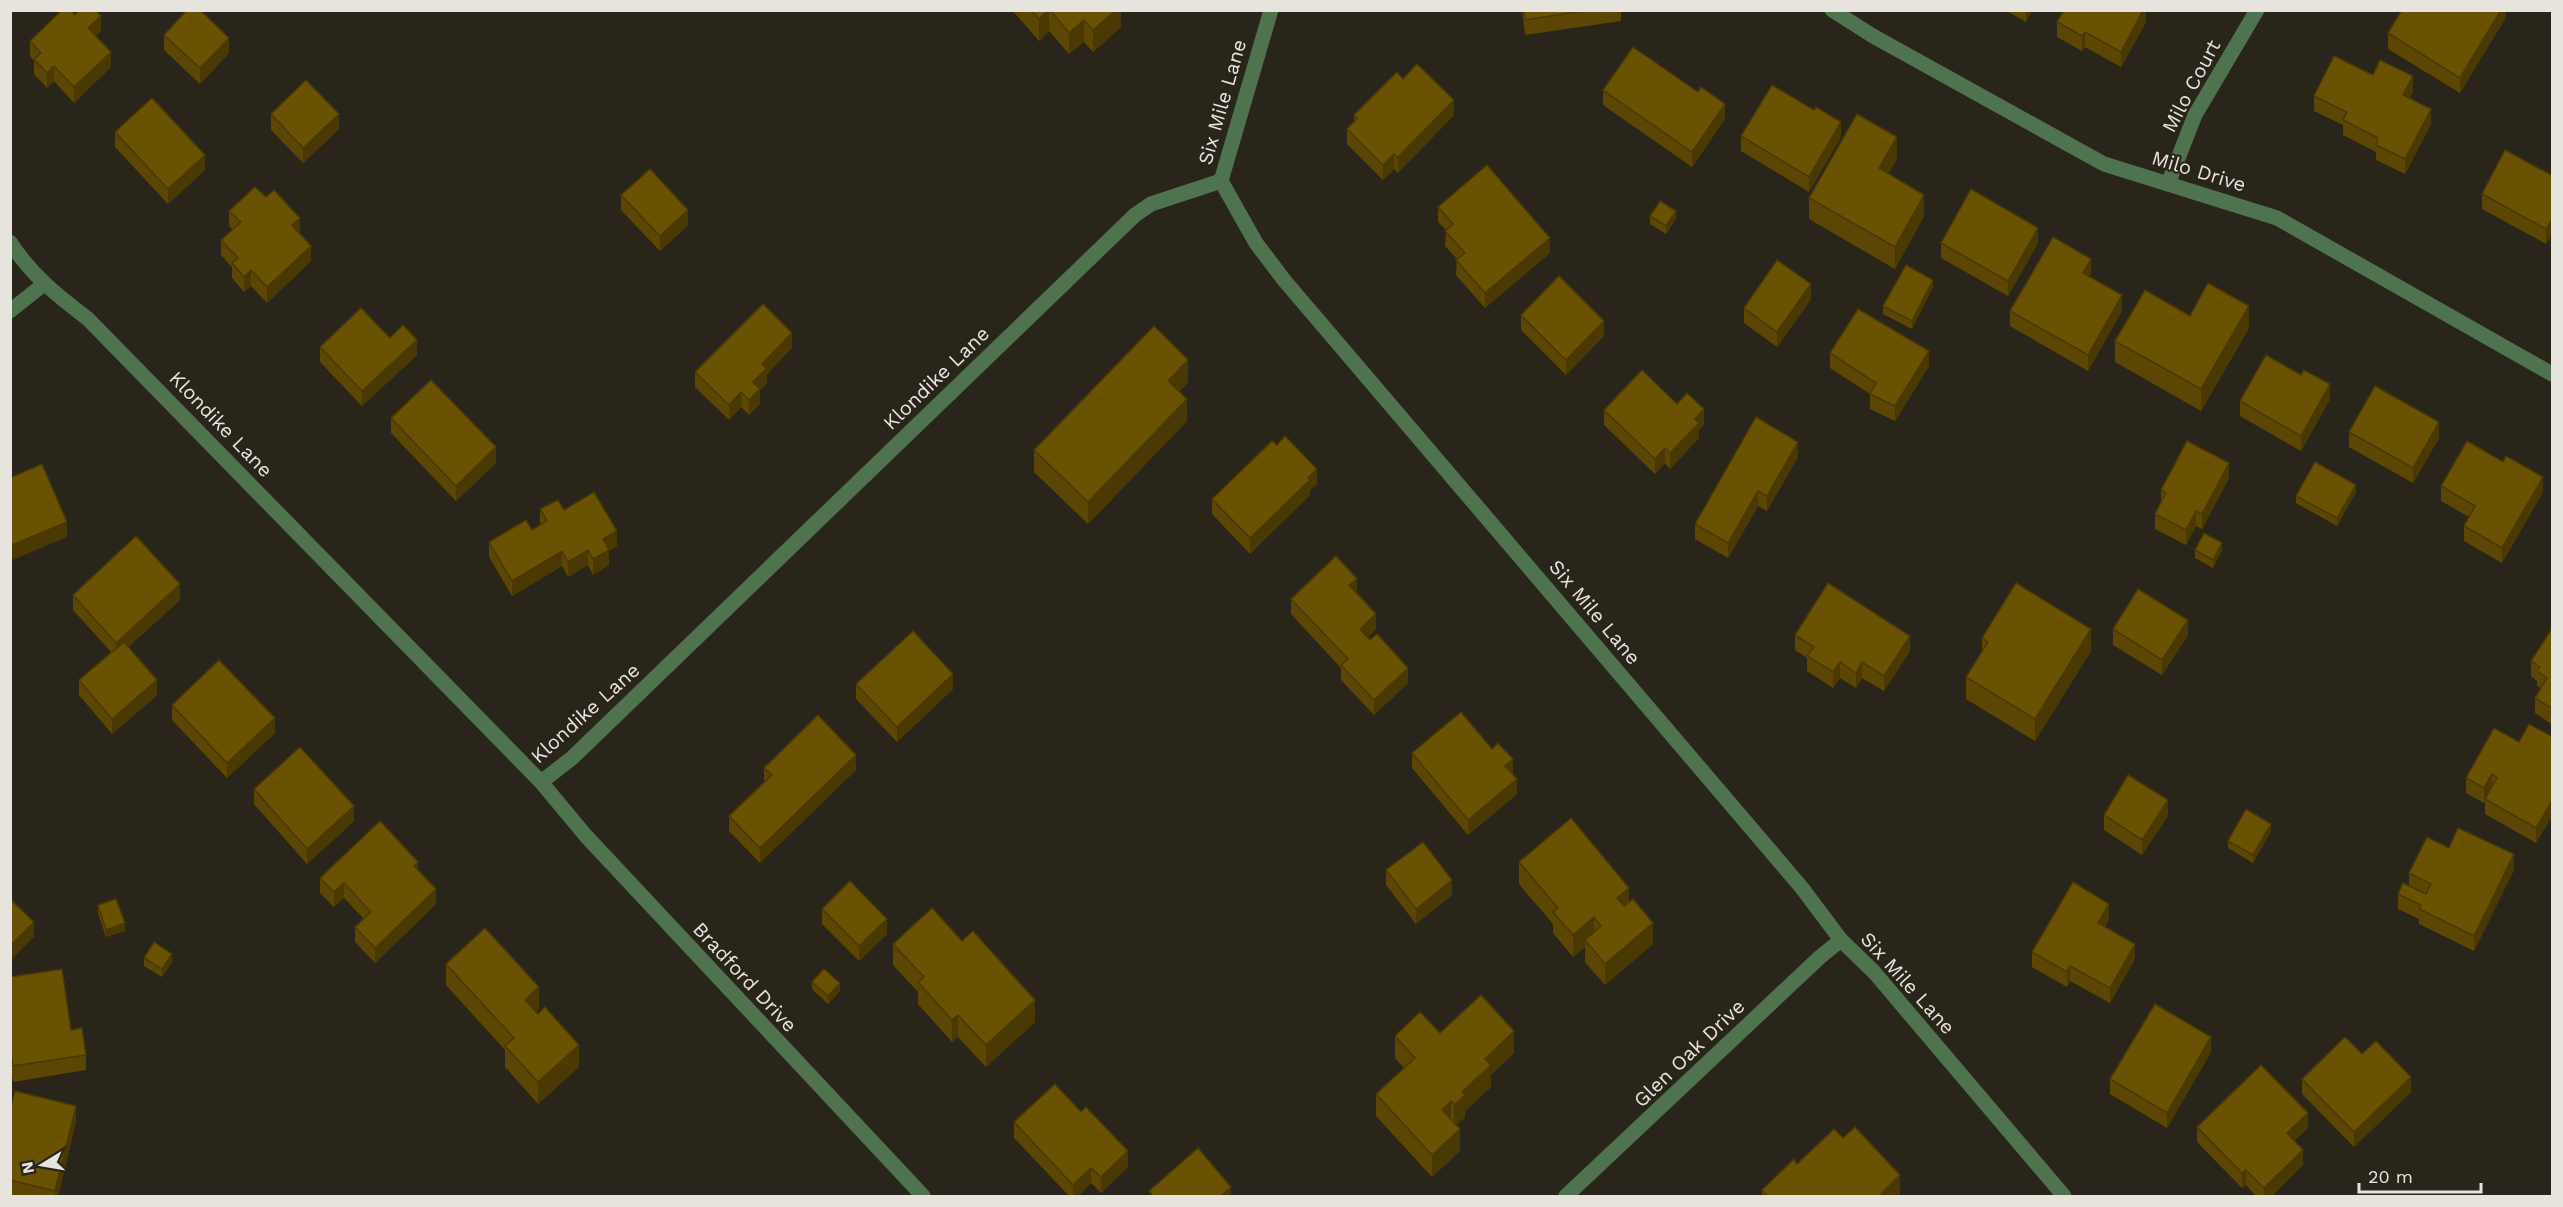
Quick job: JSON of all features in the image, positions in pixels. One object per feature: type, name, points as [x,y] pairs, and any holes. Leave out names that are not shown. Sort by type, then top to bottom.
[{"type":"street","name":"Six Mile Lane","points":[[1271,10],[1221,181],[1256,243],[1284,280],[1794,879],[1841,940],[1874,972],[2064,1197]]},
{"type":"street","name":"Milo Drive","points":[[1832,10],[1874,36],[2104,164],[2235,203],[2277,218],[2553,375]]},
{"type":"street","name":"Milo Court","points":[[2168,184],[2195,115],[2257,10]]},
{"type":"street","name":"Klondike Lane","points":[[10,242],[22,261],[44,284],[88,319],[541,782],[572,758],[1135,215],[1151,204],[1221,181]]},
{"type":"street","points":[[10,311],[44,284]]},
{"type":"street","name":"Bradford Drive","points":[[541,782],[618,871],[923,1197]]},
{"type":"street","name":"Glen Oak Drive","points":[[1566,1197],[1820,957],[1841,940]]},
{"type":"building","points":[[62,10],[70,10],[75,15],[79,10],[95,10],[101,16],[88,28],[111,52],[74,87],[54,66],[47,73],[34,59],[41,53],[30,41]]},
{"type":"building","points":[[187,10],[200,10],[229,38],[200,68],[164,35]]},
{"type":"building","points":[[1031,10],[1048,10],[1039,19]]},
{"type":"building","points":[[1050,10],[1116,10],[1093,30],[1084,20],[1069,33]]},
{"type":"building","points":[[1524,10],[1588,10],[1525,20]]},
{"type":"building","points":[[2064,10],[2143,10],[2121,52],[2085,32],[2082,36],[2057,22]]},
{"type":"building","points":[[2402,10],[2501,10],[2460,78],[2388,33]]},
{"type":"building","points":[[1633,47],[1698,92],[1701,87],[1725,104],[1692,152],[1603,90]]},
{"type":"building","points":[[2334,56],[2373,75],[2380,60],[2413,76],[2403,95],[2431,109],[2405,159],[2376,145],[2378,138],[2343,120],[2347,112],[2314,96]]},
{"type":"building","points":[[1417,64],[1454,100],[1398,157],[1394,154],[1383,165],[1347,129],[1357,119],[1354,115],[1397,72],[1403,79]]},
{"type":"building","points":[[306,80],[339,114],[303,148],[271,114]]},
{"type":"building","points":[[1772,85],[1814,110],[1816,107],[1841,122],[1809,177],[1741,136]]},
{"type":"building","points":[[152,98],[205,155],[168,189],[115,132]]},
{"type":"building","points":[[1857,114],[1897,137],[1879,168],[1924,195],[1895,247],[1809,198]]},
{"type":"building","points":[[2505,150],[2553,176],[2553,218],[2546,229],[2482,194]]},
{"type":"building","points":[[1487,165],[1550,238],[1485,293],[1456,260],[1465,253],[1445,231],[1453,224],[1438,207]]},
{"type":"building","points":[[650,169],[688,210],[660,236],[621,195]]},
{"type":"building","points":[[255,187],[266,197],[274,190],[300,218],[292,225],[311,246],[267,287],[251,270],[244,277],[232,263],[238,258],[221,240],[241,222],[229,211]]},
{"type":"building","points":[[1971,189],[2038,228],[2008,281],[1941,243]]},
{"type":"building","points":[[1660,201],[1676,211],[1666,226],[1650,216]]},
{"type":"building","points":[[2053,237],[2091,259],[2083,273],[2122,295],[2088,355],[2010,311]]},
{"type":"building","points":[[1777,260],[1811,284],[1777,332],[1744,308]]},
{"type":"building","points":[[1906,265],[1933,280],[1912,321],[1883,306]]},
{"type":"building","points":[[1559,276],[1604,321],[1566,360],[1521,315]]},
{"type":"building","points":[[2208,283],[2249,306],[2201,389],[2115,341],[2145,290],[2190,316]]},
{"type":"building","points":[[763,304],[792,333],[762,364],[767,368],[753,382],[760,389],[749,400],[741,392],[729,405],[695,372]]},
{"type":"building","points":[[361,308],[390,338],[403,325],[417,340],[362,391],[320,347]]},
{"type":"building","points":[[1858,309],[1929,351],[1895,406],[1870,394],[1876,383],[1830,353]]},
{"type":"building","points":[[1154,326],[1188,360],[1168,381],[1187,399],[1088,502],[1034,450]]},
{"type":"building","points":[[2266,355],[2301,375],[2304,370],[2330,384],[2301,436],[2240,401]]},
{"type":"building","points":[[1642,370],[1677,404],[1687,393],[1704,409],[1695,419],[1699,423],[1670,453],[1665,448],[1655,459],[1604,410]]},
{"type":"building","points":[[431,380],[496,447],[456,486],[391,418]]},
{"type":"building","points":[[2375,386],[2439,422],[2413,468],[2349,432]]},
{"type":"building","points":[[1756,417],[1798,442],[1767,496],[1758,491],[1728,543],[1695,524]]},
{"type":"building","points":[[1285,436],[1317,469],[1308,478],[1310,480],[1250,538],[1212,499],[1272,441],[1277,445]]},
{"type":"building","points":[[2187,441],[2229,463],[2202,514],[2196,511],[2186,530],[2155,514],[2166,493],[2161,490]]},
{"type":"building","points":[[2467,441],[2503,462],[2506,456],[2543,477],[2502,548],[2464,526],[2475,506],[2441,486]]},
{"type":"building","points":[[2315,462],[2356,485],[2337,518],[2296,496]]},
{"type":"building","points":[[42,464],[67,522],[10,546],[10,478]]},
{"type":"building","points":[[594,492],[617,531],[603,539],[609,550],[593,559],[588,550],[568,562],[562,551],[512,581],[489,542],[526,520],[532,530],[547,521],[540,509],[558,500],[564,510]]},
{"type":"building","points":[[2204,533],[2222,543],[2213,560],[2195,550]]},
{"type":"building","points":[[136,536],[180,584],[116,643],[73,595]]},
{"type":"building","points":[[1336,556],[1357,579],[1349,585],[1376,614],[1360,629],[1370,640],[1377,634],[1408,668],[1374,700],[1341,665],[1348,659],[1291,599]]},
{"type":"building","points":[[1828,583],[1910,636],[1884,676],[1862,662],[1856,673],[1840,662],[1833,672],[1807,656],[1814,647],[1795,635]]},
{"type":"building","points":[[2016,583],[2091,629],[2035,719],[1966,677],[1988,642],[1982,638]]},
{"type":"building","points":[[2138,589],[2188,620],[2162,660],[2113,629]]},
{"type":"building","points":[[2553,627],[2553,709],[2535,698],[2547,678],[2537,671],[2540,667],[2531,661]]},
{"type":"building","points":[[913,631],[953,674],[897,727],[856,684]]},
{"type":"building","points":[[124,642],[157,680],[112,719],[79,680]]},
{"type":"building","points":[[219,660],[275,718],[227,763],[172,705]]},
{"type":"building","points":[[1461,712],[1492,749],[1498,743],[1513,759],[1505,766],[1517,779],[1468,820],[1412,753]]},
{"type":"building","points":[[818,715],[856,755],[760,848],[729,816],[772,775],[764,768]]},
{"type":"building","points":[[2529,724],[2553,737],[2553,799],[2536,828],[2485,799],[2497,778],[2492,774],[2484,788],[2466,778],[2494,728],[2519,742]]},
{"type":"building","points":[[300,747],[354,806],[307,849],[254,789]]},
{"type":"building","points":[[2128,775],[2168,800],[2142,840],[2104,815]]},
{"type":"building","points":[[2246,809],[2271,824],[2253,855],[2228,841]]},
{"type":"building","points":[[1571,818],[1629,888],[1617,898],[1624,906],[1633,899],[1653,923],[1605,964],[1585,940],[1601,926],[1594,917],[1573,935],[1553,912],[1558,908],[1519,862]]},
{"type":"building","points":[[380,821],[418,862],[414,866],[436,889],[375,948],[355,927],[371,912],[344,883],[334,892],[320,878]]},
{"type":"building","points":[[2458,828],[2514,854],[2474,936],[2419,909],[2421,905],[2398,894],[2403,883],[2426,894],[2431,884],[2409,873],[2427,837],[2449,848]]},
{"type":"building","points":[[1423,842],[1452,880],[1416,909],[1386,870]]},
{"type":"building","points":[[850,881],[887,919],[859,946],[822,909]]},
{"type":"building","points":[[2073,882],[2109,904],[2098,923],[2135,944],[2110,988],[2070,966],[2067,972],[2032,952]]},
{"type":"building","points":[[10,899],[34,922],[10,946]]},
{"type":"building","points":[[116,899],[125,923],[106,930],[98,905]]},
{"type":"building","points":[[932,908],[962,941],[973,931],[1035,1000],[986,1045],[958,1015],[952,1020],[918,982],[924,977],[893,944]]},
{"type":"building","points":[[485,928],[539,987],[525,1000],[538,1014],[545,1007],[579,1045],[538,1082],[505,1046],[514,1038],[446,964]]},
{"type":"building","points":[[154,942],[172,954],[162,969],[144,958]]},
{"type":"building","points":[[62,969],[71,1030],[82,1028],[86,1055],[13,1066],[10,1048],[10,977]]},
{"type":"building","points":[[824,969],[840,983],[828,996],[812,982]]},
{"type":"building","points":[[1481,995],[1514,1031],[1485,1059],[1491,1065],[1462,1092],[1465,1095],[1454,1105],[1451,1101],[1442,1110],[1460,1129],[1432,1155],[1376,1094],[1415,1058],[1395,1036],[1420,1012],[1440,1033]]},
{"type":"building","points":[[2155,1004],[2211,1037],[2167,1113],[2110,1079]]},
{"type":"building","points":[[2345,1037],[2362,1054],[2376,1041],[2411,1077],[2354,1132],[2302,1079]]},
{"type":"building","points":[[2261,1065],[2308,1113],[2287,1133],[2303,1150],[2264,1188],[2246,1170],[2242,1173],[2197,1127]]},
{"type":"building","points":[[1055,1084],[1081,1112],[1086,1107],[1128,1151],[1101,1177],[1091,1168],[1073,1185],[1014,1122]]},
{"type":"building","points":[[15,1091],[76,1106],[55,1191],[10,1180],[10,1111]]},
{"type":"building","points":[[1855,1127],[1900,1175],[1878,1197],[1768,1197],[1762,1190],[1794,1159],[1797,1164],[1834,1129],[1843,1138]]},
{"type":"building","points":[[1198,1148],[1231,1187],[1220,1197],[1154,1197],[1149,1191]]}]
